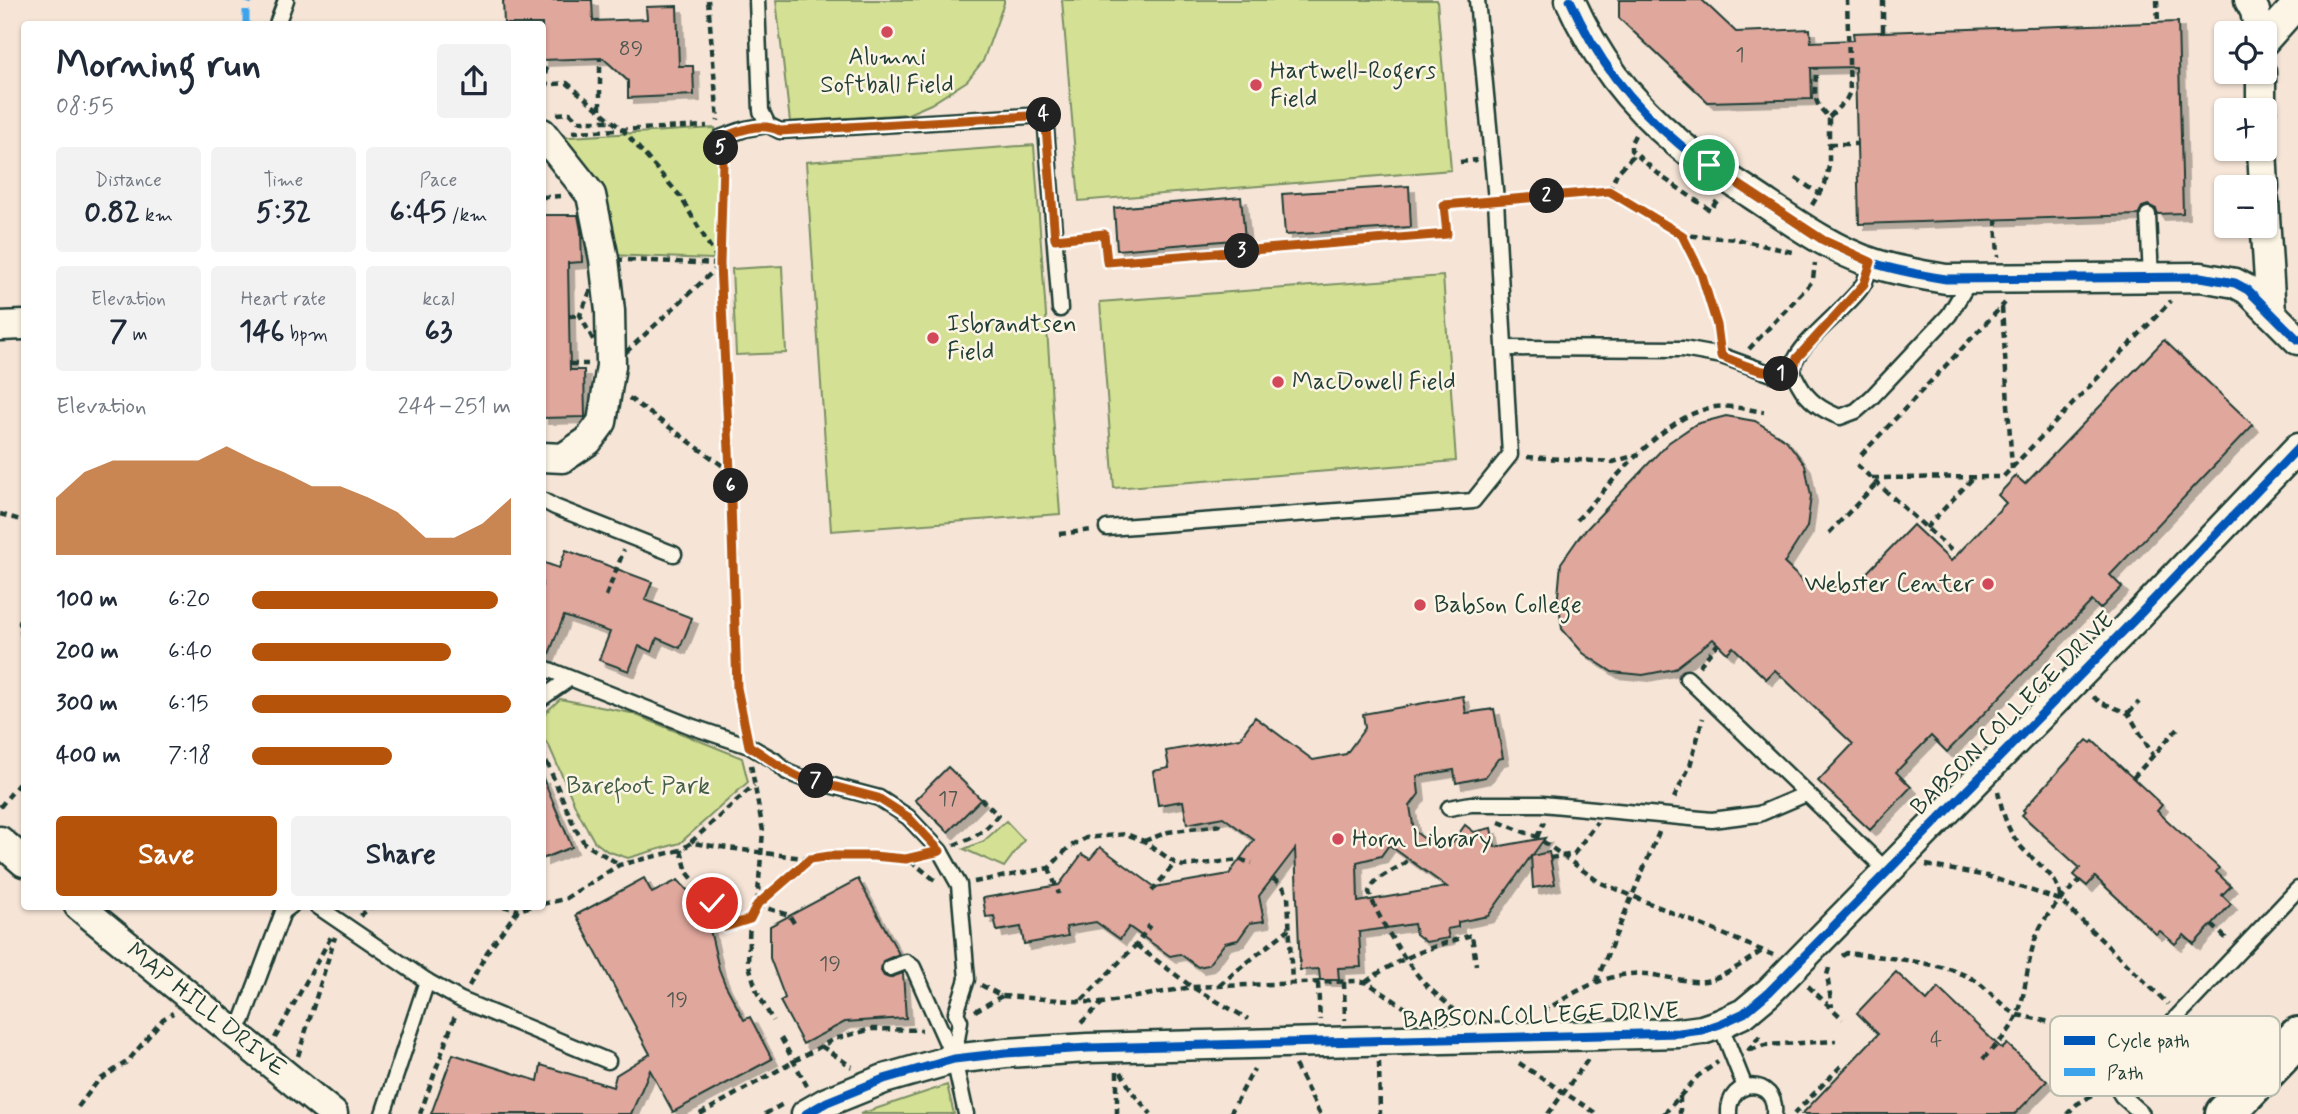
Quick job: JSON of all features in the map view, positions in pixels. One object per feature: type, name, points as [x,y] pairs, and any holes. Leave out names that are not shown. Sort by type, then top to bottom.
[{"type":"main road","points":[[2280,1059],[2298,1037]]},
{"type":"main road","points":[[2238,1110],[2250,1096]]},
{"type":"street","points":[[1570,0],[1586,36],[1614,78],[1650,119],[1678,144],[1823,240],[1871,262],[1912,274],[1946,279],[2201,277],[2235,284],[2248,290],[2298,340]]},
{"type":"street","points":[[2249,0],[2257,21]]},
{"type":"street","points":[[2277,26],[2298,3]]},
{"type":"street","points":[[549,463],[588,441],[602,422],[609,375],[610,312],[604,259],[591,195],[550,123]]},
{"type":"street","points":[[2266,238],[2271,313]]},
{"type":"street","points":[[0,326],[21,326]]},
{"type":"street","name":"BABSON COLLEGE DRIVE","points":[[808,1102],[827,1102],[884,1079],[954,1059],[1006,1053],[1088,1048],[1679,1033],[1720,1024],[1744,1013],[1790,970],[2137,617],[2298,448]]},
{"type":"street","points":[[0,841],[21,859]]},
{"type":"street","name":"MAP HILL DRIVE","points":[[84,910],[333,1114]]},
{"type":"lane","points":[[278,21],[286,0]]},
{"type":"lane","points":[[757,0],[761,111],[768,125]]},
{"type":"lane","points":[[1107,528],[1473,501],[1510,455],[1496,200],[1477,0]]},
{"type":"lane","points":[[720,138],[745,129],[768,125],[780,131],[1045,115],[1060,309]]},
{"type":"lane","points":[[2148,215],[2151,278]]},
{"type":"lane","points":[[1871,262],[1864,284],[1797,358],[1793,372],[1807,397],[1824,410],[1840,417],[1848,415],[1871,398],[1949,315],[1970,280]]},
{"type":"lane","points":[[1504,348],[1683,349],[1721,356],[1772,374],[1793,372]]},
{"type":"lane","points":[[546,502],[674,554]]},
{"type":"lane","points":[[546,669],[693,727],[749,746],[799,777],[878,798],[908,817],[940,851],[959,891],[967,979],[956,1013],[960,1021],[954,1059]]},
{"type":"lane","points":[[1687,678],[1806,794],[1892,864]]},
{"type":"lane","points":[[546,695],[569,679]]},
{"type":"lane","points":[[1449,808],[1471,804],[1542,804],[1712,820],[1759,814],[1806,794]]},
{"type":"lane","points":[[2178,1014],[2298,889]]},
{"type":"lane","points":[[234,1033],[243,1018],[286,910]]},
{"type":"lane","points":[[322,910],[427,981],[461,1000],[608,1061]]},
{"type":"lane","points":[[890,968],[905,962],[913,967],[954,1059],[966,1114]]},
{"type":"lane","points":[[383,1114],[427,981]]},
{"type":"lane","points":[[1720,1024],[1745,1087]]},
{"type":"lane","points":[[1730,1114],[1730,1101],[1745,1087],[1760,1087],[1766,1091],[1774,1102],[1774,1114]]},
{"type":"lane","points":[[2122,1096],[2142,1114]]},
{"type":"path","points":[[550,123],[624,131],[718,125],[708,0]]},
{"type":"path","points":[[1809,210],[1825,184],[1829,166],[1829,117],[1850,92],[1847,0]]},
{"type":"path","points":[[1883,0],[1883,32]]},
{"type":"path","points":[[2157,0],[2158,23]]},
{"type":"path","points":[[600,58],[600,110]]},
{"type":"path","points":[[546,69],[547,65]]},
{"type":"path","points":[[1816,68],[1816,102],[1829,117]]},
{"type":"path","points":[[546,85],[567,83],[624,131],[680,196],[720,264]]},
{"type":"path","points":[[546,104],[550,123]]},
{"type":"path","points":[[550,123],[570,113],[578,121],[613,121]]},
{"type":"path","points":[[720,138],[723,163],[720,264],[737,688],[749,746]]},
{"type":"path","points":[[1829,144],[1857,144]]},
{"type":"path","points":[[1609,191],[1617,173],[1634,155]]},
{"type":"path","points":[[1796,178],[1819,194]]},
{"type":"path","points":[[1055,239],[1104,234],[1107,262],[1447,234],[1444,205],[1609,191],[1682,235],[1736,239],[1783,252],[1805,254]]},
{"type":"path","points":[[1996,219],[1999,263]]},
{"type":"path","points":[[1682,235],[1701,273],[1717,325],[1721,356]]},
{"type":"path","points":[[1737,362],[1810,284],[1816,256]]},
{"type":"path","points":[[604,259],[720,264]]},
{"type":"path","points":[[720,264],[609,375],[730,471]]},
{"type":"path","points":[[1871,478],[2003,477],[2179,292]]},
{"type":"path","points":[[1861,455],[2007,300]]},
{"type":"path","points":[[2001,306],[2012,469]]},
{"type":"path","points":[[1577,520],[1640,453],[1674,424],[1705,409],[1724,406],[1764,412]]},
{"type":"path","points":[[1510,455],[1613,462],[1640,453]]},
{"type":"path","points":[[1857,465],[1953,552]]},
{"type":"path","points":[[1926,528],[1974,478]]},
{"type":"path","points":[[1829,533],[1877,483]]},
{"type":"path","points":[[0,514],[21,521]]},
{"type":"path","points":[[1059,534],[1107,528]]},
{"type":"path","points":[[606,596],[629,536]]},
{"type":"path","points":[[1595,983],[1665,816],[1690,766],[1703,720],[1703,703],[1687,678],[1718,644]]},
{"type":"path","points":[[2090,694],[2102,703],[2128,713],[2153,755]]},
{"type":"path","points":[[2128,713],[2138,702]]},
{"type":"path","points":[[2133,778],[2178,727]]},
{"type":"path","points":[[546,760],[575,828],[585,844],[620,865]]},
{"type":"path","points":[[751,772],[762,831],[757,905]]},
{"type":"path","points":[[0,807],[21,781]]},
{"type":"path","points":[[546,903],[565,899],[620,865],[681,850],[754,785]]},
{"type":"path","points":[[1998,790],[2007,824],[2023,849],[2055,882],[2060,891],[2060,900]]},
{"type":"path","points":[[691,843],[810,859],[862,856],[906,859],[940,851],[974,838],[986,830],[998,815],[981,799]]},
{"type":"path","points":[[1471,804],[1502,824],[1537,837],[1599,882],[1779,958],[1843,1019]]},
{"type":"path","points":[[1537,837],[1546,819]]},
{"type":"path","points":[[1550,858],[1574,854],[1597,822]]},
{"type":"path","points":[[1144,841],[1168,832],[1221,825]]},
{"type":"path","points":[[906,859],[959,891],[1049,868],[1069,848],[1086,838],[1126,834],[1144,841],[1175,863],[1195,866],[1241,860],[1252,863]]},
{"type":"path","points":[[681,850],[687,873],[712,903],[725,927],[750,919]]},
{"type":"path","points":[[773,1021],[750,972],[747,947],[750,919],[757,905],[810,859]]},
{"type":"path","points":[[1407,861],[1373,883],[1369,892],[1375,907],[1426,984],[1452,1007],[1460,1024],[1472,1024],[1503,1053],[1597,1114]]},
{"type":"path","points":[[1152,891],[1175,863]]},
{"type":"path","points":[[1892,864],[1987,876],[2060,900],[2178,1014]]},
{"type":"path","points":[[1049,868],[1059,894]]},
{"type":"path","points":[[1273,878],[1286,891],[1292,983]]},
{"type":"path","points":[[1983,1059],[2009,1031],[2018,1015],[2027,969],[2041,926],[2060,900],[2080,880]]},
{"type":"path","points":[[757,905],[789,915],[794,923]]},
{"type":"path","points":[[272,1043],[339,922]]},
{"type":"path","points":[[281,1072],[296,1061],[339,922]]},
{"type":"path","points":[[1082,1001],[1136,945],[1150,925]]},
{"type":"path","points":[[1218,986],[1290,929]]},
{"type":"path","points":[[1366,982],[1376,974],[1424,950],[1472,935],[1476,965]]},
{"type":"path","points":[[1136,945],[1192,987],[1253,1024],[1245,1026]]},
{"type":"path","points":[[1537,1016],[1595,983],[1642,973],[1706,981],[1737,967],[1762,951]]},
{"type":"path","points":[[1832,1007],[1827,975],[1833,959],[1847,953],[1905,960],[1967,976],[2010,1011],[2050,1022]]},
{"type":"path","points":[[967,979],[1002,996],[1102,1003],[1192,987],[1366,982],[1423,1019]]},
{"type":"path","points":[[1344,982],[1345,1021]]},
{"type":"path","points":[[1318,983],[1320,1021]]},
{"type":"path","points":[[960,1021],[1002,996]]},
{"type":"path","points":[[1073,1031],[1102,1003]]},
{"type":"path","points":[[78,1107],[98,1081],[128,1061],[169,1013],[180,1015]]},
{"type":"path","points":[[1335,1021],[1356,1020]]},
{"type":"path","points":[[1308,1021],[1327,1021]]},
{"type":"path","points":[[700,1114],[834,1039],[872,1030],[929,1030]]},
{"type":"path","points":[[781,1038],[793,1061],[808,1102]]},
{"type":"path","points":[[821,1046],[853,1067]]},
{"type":"path","points":[[1548,1114],[1595,1051]]},
{"type":"path","points":[[1378,1056],[1380,1114]]},
{"type":"path","points":[[1291,1058],[1320,1114]]},
{"type":"path","points":[[1794,1114],[1844,1063]]},
{"type":"path","points":[[1117,1114],[1117,1065],[1132,1092],[1151,1114]]},
{"type":"path","points":[[1680,1096],[1680,1114]]},
{"type":"path","points":[[2067,1114],[2088,1096]]},
{"type":"green space","name":"Alumni Softball Field","points":[[776,0],[1004,0],[1004,3],[983,61],[967,81],[931,104],[908,114],[790,122]]},
{"type":"green space","name":"Hartwell-Rogers Field","points":[[1062,0],[1437,0],[1451,170],[1079,201]]},
{"type":"green space","points":[[715,128],[720,166],[718,254],[712,259],[609,255],[554,138]]},
{"type":"green space","name":"Isbrandtsen Field","points":[[1034,145],[1060,514],[831,531],[806,162]]},
{"type":"green space","points":[[782,266],[786,353],[736,355],[732,269]]},
{"type":"green space","name":"MacDowell Field","points":[[1443,276],[1456,461],[1114,488],[1100,302]]},
{"type":"green space","name":"Barefoot Park","points":[[560,699],[631,713],[742,758],[748,782],[680,843],[628,858],[607,851],[594,841],[546,742],[546,712]]},
{"type":"green space","points":[[1006,821],[1024,840],[1004,867],[964,849],[984,841]]},
{"type":"green space","points":[[947,1085],[954,1114],[860,1114]]},
{"type":"building","points":[[503,0],[592,0],[593,21],[647,19],[646,7],[677,6],[679,66],[693,66],[694,95],[628,98],[628,81],[603,58],[546,60],[546,21],[504,21]]},
{"type":"building","points":[[1619,0],[1702,0],[1736,32],[1810,29],[1811,42],[1854,40],[1853,33],[2178,22],[2183,213],[2158,214],[2156,209],[2148,205],[2142,207],[2138,215],[1859,224],[1855,67],[1811,68],[1812,99],[1708,102],[1619,18]]},
{"type":"building","points":[[1409,186],[1411,227],[1285,235],[1282,194]]},
{"type":"building","points":[[1241,197],[1245,239],[1117,250],[1114,208]]},
{"type":"building","points":[[546,215],[578,215],[582,262],[568,263],[570,370],[584,370],[585,417],[546,418]]},
{"type":"building","name":"Webster Center","points":[[2164,340],[2253,425],[2110,575],[2122,587],[2100,609],[2092,601],[1947,752],[1931,736],[1896,772],[1911,787],[1870,830],[1818,781],[1853,744],[1775,670],[1766,679],[1733,647],[1727,653],[1713,639],[1674,669],[1643,675],[1612,672],[1583,653],[1562,629],[1558,596],[1561,563],[1580,536],[1668,443],[1696,424],[1726,416],[1755,421],[1786,440],[1805,465],[1811,496],[1807,527],[1784,563],[1808,586],[1813,580],[1821,587],[1827,581],[1835,588],[1841,582],[1850,590],[1913,525],[1951,561],[2006,503],[1998,495],[2016,476],[2025,484]]},
{"type":"building","points":[[566,550],[652,582],[645,600],[692,618],[680,648],[657,638],[652,652],[639,646],[629,671],[599,660],[610,632],[564,616],[546,659],[546,563],[559,568]]},
{"type":"building","name":"Horn Library","points":[[1463,696],[1466,713],[1494,709],[1503,758],[1498,759],[1485,777],[1456,783],[1454,770],[1417,776],[1419,794],[1410,806],[1414,831],[1437,848],[1444,838],[1452,843],[1465,825],[1474,832],[1491,828],[1495,847],[1545,838],[1532,856],[1549,852],[1555,884],[1533,888],[1531,856],[1488,916],[1458,922],[1458,927],[1447,929],[1449,938],[1426,942],[1416,934],[1414,924],[1359,932],[1361,967],[1338,968],[1339,980],[1320,980],[1319,969],[1300,970],[1295,849],[1259,896],[1264,921],[1250,923],[1238,940],[1225,943],[1208,965],[1198,967],[1180,954],[1170,956],[1129,927],[1120,939],[1096,922],[1066,927],[1068,936],[1024,944],[1021,927],[997,931],[994,916],[986,917],[983,898],[1059,885],[1082,854],[1090,859],[1100,847],[1155,887],[1229,874],[1254,840],[1223,817],[1187,824],[1183,801],[1158,805],[1153,771],[1169,768],[1166,751],[1240,738],[1255,717],[1313,760],[1346,754],[1365,728],[1363,714]],"holes":[[[1389,845],[1447,887],[1358,902],[1357,862],[1381,856]]]},
{"type":"building","points":[[2087,740],[2091,743],[2093,741],[2162,805],[2157,811],[2219,868],[2216,872],[2231,886],[2222,895],[2231,904],[2194,944],[2184,935],[2175,944],[2160,931],[2156,934],[2095,877],[2087,886],[2074,875],[2080,868],[2022,815],[2025,812],[2023,810]]},
{"type":"building","points":[[948,767],[981,799],[948,832],[915,800]]},
{"type":"building","points":[[546,785],[572,847],[546,857]]},
{"type":"building","points":[[644,878],[652,893],[678,880],[698,902],[708,921],[725,984],[744,1020],[750,1017],[772,1059],[673,1112],[650,1070],[631,1114],[431,1114],[453,1054],[538,1081],[541,1065],[613,1087],[616,1075],[650,1054],[576,915]]},
{"type":"building","points":[[858,879],[899,954],[883,961],[881,971],[889,978],[903,973],[906,1018],[845,1022],[803,1044],[780,1001],[785,998],[770,958],[770,926]]},
{"type":"building","points":[[1896,972],[1927,1001],[1938,988],[2002,1049],[2007,1044],[2047,1081],[2015,1114],[1802,1114],[1878,1034],[1857,1013]]},
{"type":"marked path","points":[[246,21],[249,0]]},
{"type":"cycle path","points":[[1570,0],[1591,41],[1615,78],[1660,127],[1705,164],[1841,250],[1882,266],[1946,279],[2201,277],[2235,283],[2248,290],[2298,340]]},
{"type":"cycle path","points":[[806,1114],[827,1102],[884,1079],[954,1059],[1006,1053],[1088,1048],[1679,1033],[1720,1024],[1744,1013],[1769,992],[2137,617],[2298,448]]},
{"type":"place","name":"Alumni Softball Field","points":[[887,32]]},
{"type":"place","name":"Hartwell-Rogers Field","points":[[1256,85]]},
{"type":"place","name":"Isbrandtsen Field","points":[[933,338]]},
{"type":"place","name":"MacDowell Field","points":[[1278,382]]},
{"type":"place","name":"Webster Center","points":[[1988,584]]},
{"type":"place","name":"Babson College","points":[[1420,605]]},
{"type":"place","name":"Horn Library","points":[[1338,839]]},
{"type":"route","points":[[712,903],[725,927],[750,919],[757,905],[810,859],[873,856],[906,859],[940,851],[908,817],[878,798],[799,777],[749,746],[737,688],[720,264],[723,163],[720,138],[745,129],[768,125],[780,131],[1045,115],[1055,239],[1104,234],[1107,262],[1447,234],[1444,205],[1609,191],[1682,235],[1701,273],[1717,325],[1721,356],[1772,374],[1793,372],[1797,358],[1809,342],[1864,284],[1871,262],[1823,240],[1709,165]]}]
